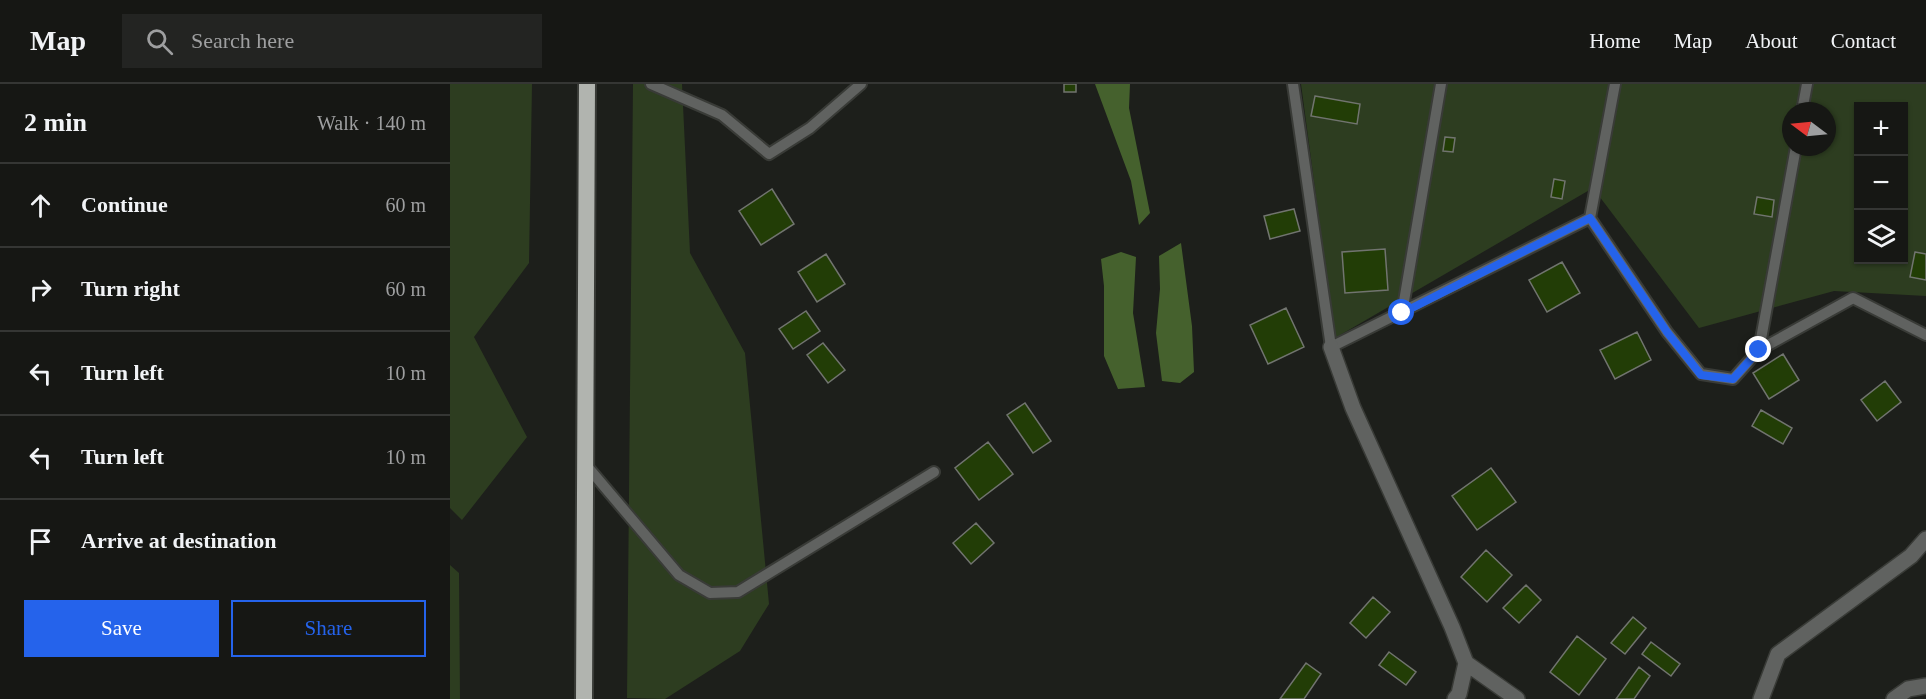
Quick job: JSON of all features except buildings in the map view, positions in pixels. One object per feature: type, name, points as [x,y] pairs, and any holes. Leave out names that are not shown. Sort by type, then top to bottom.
[{"type":"highway","points":[[584,699],[587,84]]},
{"type":"street","points":[[1331,347],[1353,408],[1466,663],[1517,699]]},
{"type":"street","points":[[1761,699],[1778,654],[1911,556],[1926,539]]},
{"type":"street","points":[[1455,699],[1459,694],[1466,663]]},
{"type":"street","points":[[1894,699],[1908,689],[1926,686]]},
{"type":"lane","points":[[651,84],[722,115],[769,154],[810,128],[861,84]]},
{"type":"lane","points":[[1293,84],[1331,347],[1590,218]]},
{"type":"lane","points":[[1402,313],[1441,84]]},
{"type":"lane","points":[[1615,84],[1590,218],[1667,332],[1701,375],[1733,379],[1759,350],[1853,298],[1926,335]]},
{"type":"lane","points":[[1804,102],[1807,84]]},
{"type":"lane","points":[[1759,350],[1794,156]]},
{"type":"lane","points":[[585,465],[679,575],[710,593],[738,592],[934,472]]},
{"type":"shaded area","points":[[450,84],[532,84],[529,263],[474,337],[527,437],[462,520],[450,508]]},
{"type":"shaded area","points":[[633,84],[682,84],[690,253],[745,353],[769,604],[740,651],[665,699],[627,698]]},
{"type":"shaded area","points":[[1095,84],[1130,84],[1129,108],[1150,213],[1139,225],[1131,181]]},
{"type":"shaded area","points":[[1301,84],[1926,84],[1926,296],[1834,291],[1699,328],[1593,188],[1335,338]]},
{"type":"shaded area","points":[[1181,243],[1192,326],[1194,372],[1180,383],[1162,381],[1156,333],[1160,289],[1159,256]]},
{"type":"shaded area","points":[[1121,252],[1136,257],[1133,313],[1145,387],[1118,389],[1104,356],[1104,286],[1101,259]]},
{"type":"shaded area","points":[[450,565],[459,573],[460,699],[450,699]]},
{"type":"route","points":[[1402,313],[1590,218],[1667,332],[1701,375],[1733,379],[1759,350]]}]
